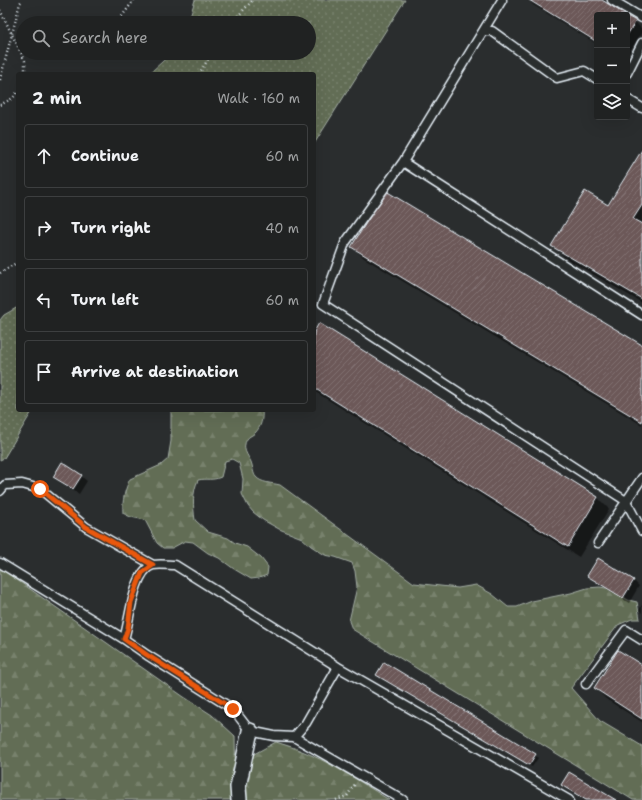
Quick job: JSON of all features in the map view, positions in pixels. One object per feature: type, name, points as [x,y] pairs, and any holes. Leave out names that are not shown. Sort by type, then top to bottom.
[{"type":"street","points":[[239,800],[238,788],[250,731]]},
{"type":"lane","points":[[502,0],[403,162],[345,243],[322,304],[626,501],[642,531]]},
{"type":"lane","points":[[612,0],[642,18]]},
{"type":"lane","points":[[483,31],[492,31],[557,78],[584,71],[594,77]]},
{"type":"lane","points":[[630,67],[642,43]]},
{"type":"lane","points":[[630,101],[642,108]]},
{"type":"lane","points":[[403,162],[642,314]]},
{"type":"lane","points":[[598,542],[642,478]]},
{"type":"lane","points":[[0,491],[5,485],[22,484],[40,489],[86,527],[153,565],[175,565],[338,666],[568,800]]},
{"type":"lane","points":[[0,563],[124,639],[233,709],[250,731],[274,736],[294,737],[403,800]]},
{"type":"lane","points":[[124,639],[128,628],[131,602],[142,573],[153,565]]},
{"type":"lane","points":[[586,684],[626,630],[642,640]]},
{"type":"lane","points":[[294,737],[306,723],[338,666]]},
{"type":"path","points":[[17,16],[20,3],[23,0]]},
{"type":"path","points":[[122,16],[134,0]]},
{"type":"path","points":[[238,16],[253,0]]},
{"type":"path","points":[[0,10],[16,42]]},
{"type":"path","points":[[0,80],[16,18]]},
{"type":"path","points":[[25,60],[25,72]]},
{"type":"path","points":[[200,72],[208,60]]},
{"type":"path","points":[[0,105],[13,98],[16,94]]},
{"type":"path","points":[[0,273],[16,263]]},
{"type":"path","points":[[336,800],[347,796],[362,776]]},
{"type":"green space","points":[[195,0],[405,0],[316,141],[316,72],[151,72],[164,60],[316,60],[316,16],[190,16]]},
{"type":"green space","points":[[16,308],[16,412],[32,412],[4,458],[0,460],[0,320],[4,315]]},
{"type":"green space","points":[[171,412],[262,412],[262,420],[257,431],[247,439],[245,443],[245,449],[256,477],[264,482],[280,485],[414,583],[458,588],[476,585],[492,594],[508,607],[517,607],[532,601],[587,588],[600,587],[611,589],[628,600],[637,602],[640,619],[632,619],[618,625],[571,688],[600,721],[642,746],[642,800],[633,800],[352,629],[349,621],[357,587],[355,571],[352,563],[325,555],[302,538],[279,529],[263,520],[253,512],[242,494],[243,479],[239,463],[232,459],[225,461],[221,477],[215,479],[198,480],[194,500],[195,520],[208,532],[228,538],[235,543],[247,547],[261,558],[268,567],[267,575],[251,579],[219,558],[208,553],[193,542],[185,541],[172,548],[163,548],[157,543],[145,520],[131,517],[123,513],[123,500],[130,479],[161,465],[168,459],[171,441]]},
{"type":"green space","points":[[0,568],[212,715],[235,736],[236,800],[0,800]]},
{"type":"green space","points":[[276,742],[306,753],[334,766],[389,800],[247,800],[244,780],[254,754]]},
{"type":"building","points":[[529,0],[602,0],[621,12],[594,12],[594,40]]},
{"type":"building","points":[[630,18],[636,21],[630,30]]},
{"type":"building","points":[[642,150],[642,205],[633,219],[642,224],[642,299],[551,246],[585,191],[608,205]]},
{"type":"building","points":[[386,191],[642,345],[642,422],[351,247]]},
{"type":"building","points":[[319,323],[598,497],[568,547],[316,389],[316,328]]},
{"type":"building","points":[[62,462],[82,475],[73,489],[53,477]]},
{"type":"building","points":[[598,558],[634,580],[623,598],[587,576]]},
{"type":"building","points":[[618,650],[642,665],[642,719],[594,688]]},
{"type":"building","points":[[384,662],[536,754],[529,765],[376,675]]},
{"type":"building","points":[[569,772],[616,800],[586,800],[561,785]]},
{"type":"route","points":[[40,489],[86,527],[153,565],[142,573],[131,602],[128,628],[124,639],[233,709]]}]
